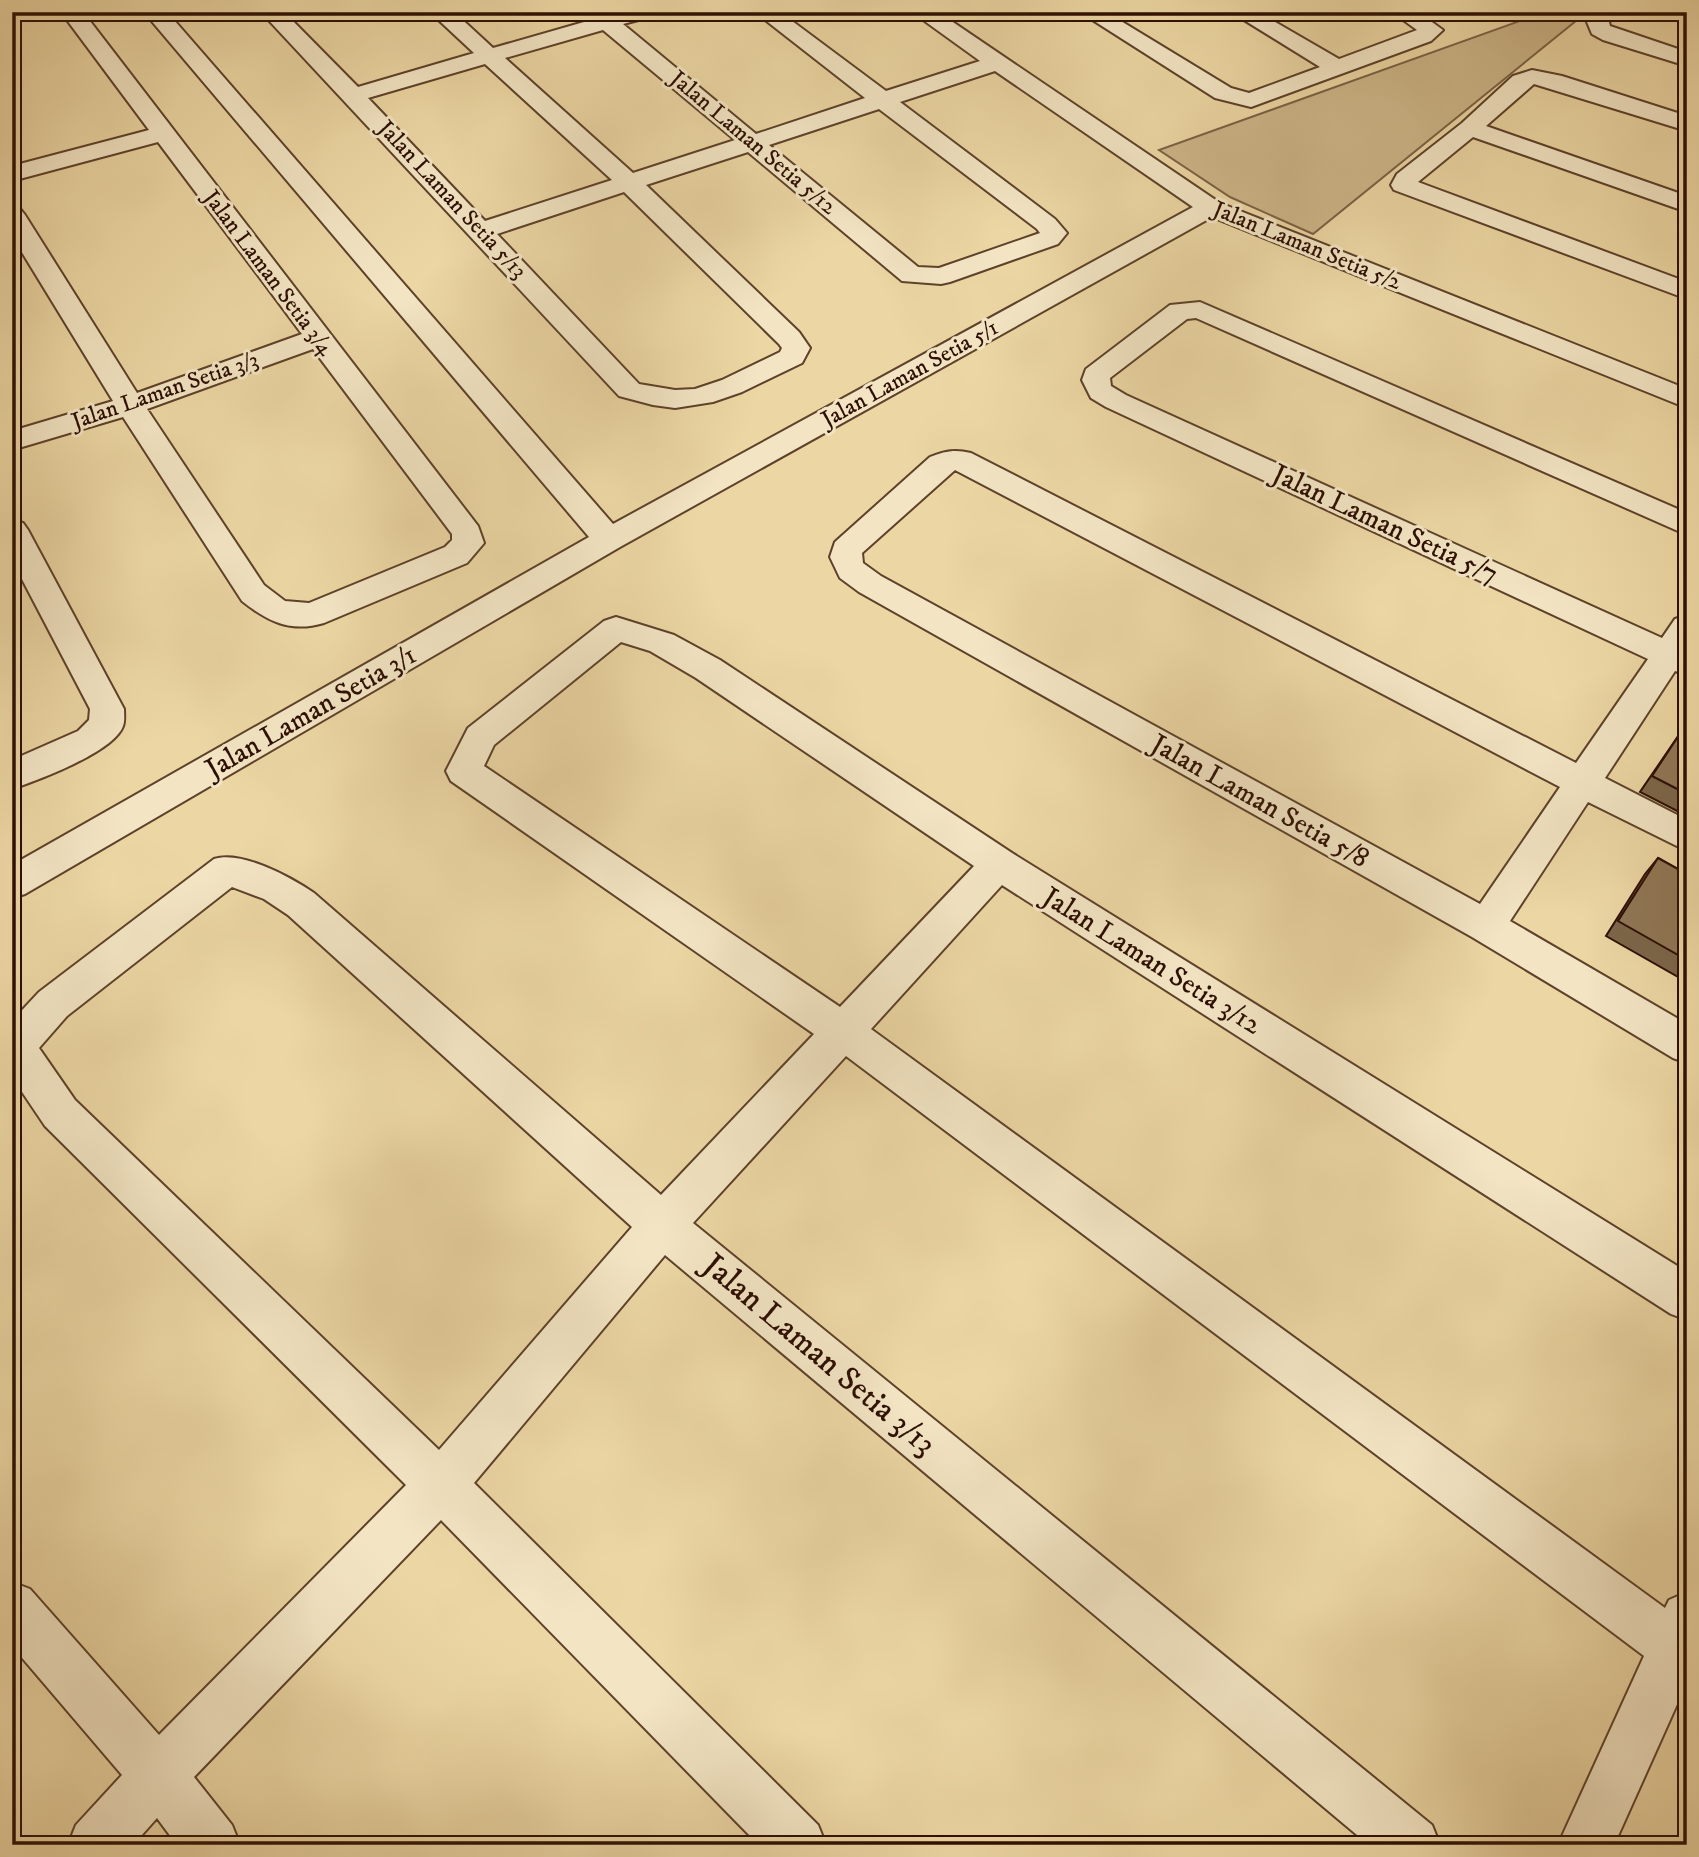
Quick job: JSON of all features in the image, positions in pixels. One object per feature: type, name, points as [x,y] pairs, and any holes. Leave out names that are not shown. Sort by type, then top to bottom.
[{"type":"street","name":"Jalan Laman Setia 3/4","points":[[72,12],[316,338],[467,533],[468,543],[456,555],[312,615],[277,612],[253,593],[130,405]]},
{"type":"street","points":[[155,12],[609,540]]},
{"type":"street","name":"Jalan Laman Setia 5/13","points":[[272,12],[629,390],[652,398],[677,401],[707,397],[792,357],[796,348],[628,183]]},
{"type":"street","points":[[441,12],[628,183]]},
{"type":"street","points":[[353,95],[489,56],[601,17],[642,12]]},
{"type":"street","points":[[766,12],[882,100]]},
{"type":"street","name":"Jalan Laman Setia 5/2","points":[[923,12],[1211,208],[1687,399]]},
{"type":"street","points":[[1091,12],[1236,98],[1251,100],[1423,36],[1432,30],[1403,12]]},
{"type":"street","points":[[1242,12],[1336,67]]},
{"type":"street","name":"Jalan Laman Setia 5/12","points":[[601,17],[911,275],[941,276],[1049,239],[1054,233],[1046,224],[882,100]]},
{"type":"street","points":[[1602,17],[1600,29],[1611,35],[1687,59]]},
{"type":"street","points":[[481,231],[996,63]]},
{"type":"street","points":[[1687,124],[1554,81],[1532,77],[1521,81],[1470,128],[1406,179],[1403,185],[1687,290]]},
{"type":"street","points":[[1470,128],[1687,205]]},
{"type":"street","points":[[12,174],[163,133]]},
{"type":"street","name":"Jalan Laman Setia 5/1","points":[[609,540],[1211,208]]},
{"type":"street","points":[[12,215],[130,405]]},
{"type":"street","name":"Jalan Laman Setia 5/7","points":[[1681,648],[1116,401],[1100,393],[1095,385],[1096,375],[1180,311],[1200,310],[1687,525]]},
{"type":"street","name":"Jalan Laman Setia 3/3","points":[[12,442],[130,405],[316,338]]},
{"type":"street","name":"Jalan Laman Setia 5/8","points":[[1582,783],[960,460],[941,464],[846,550],[845,560],[852,573],[870,584],[1486,926],[1687,1045]]},
{"type":"street","points":[[12,530],[107,709],[106,725],[90,740],[12,775]]},
{"type":"street","name":"Jalan Laman Setia 3/1","points":[[12,883],[609,540]]},
{"type":"street","name":"Jalan Laman Setia 3/12","points":[[844,1032],[502,794],[464,771],[480,737],[616,629],[662,643],[708,669],[999,864],[1687,1298]]},
{"type":"street","points":[[1486,926],[1582,783],[1681,648]]},
{"type":"street","points":[[1582,783],[1687,837]]},
{"type":"street","points":[[96,1845],[158,1775],[441,1485],[662,1225],[999,864]]},
{"type":"street","name":"Jalan Laman Setia 3/13","points":[[441,1485],[60,1112],[15,1047],[53,1004],[227,870],[277,888],[301,904],[662,1225],[1412,1845]]},
{"type":"street","points":[[844,1032],[1683,1640],[1586,1845]]},
{"type":"street","points":[[441,1485],[799,1845]]},
{"type":"street","points":[[12,1607],[158,1775],[212,1845]]},
{"type":"shaded area","points":[[1545,12],[1587,12],[1313,234],[1230,197],[1159,150]]},
{"type":"building","points":[[1687,723],[1687,794],[1652,776]]},
{"type":"building","points":[[1658,858],[1687,874],[1687,960],[1618,921]]}]
